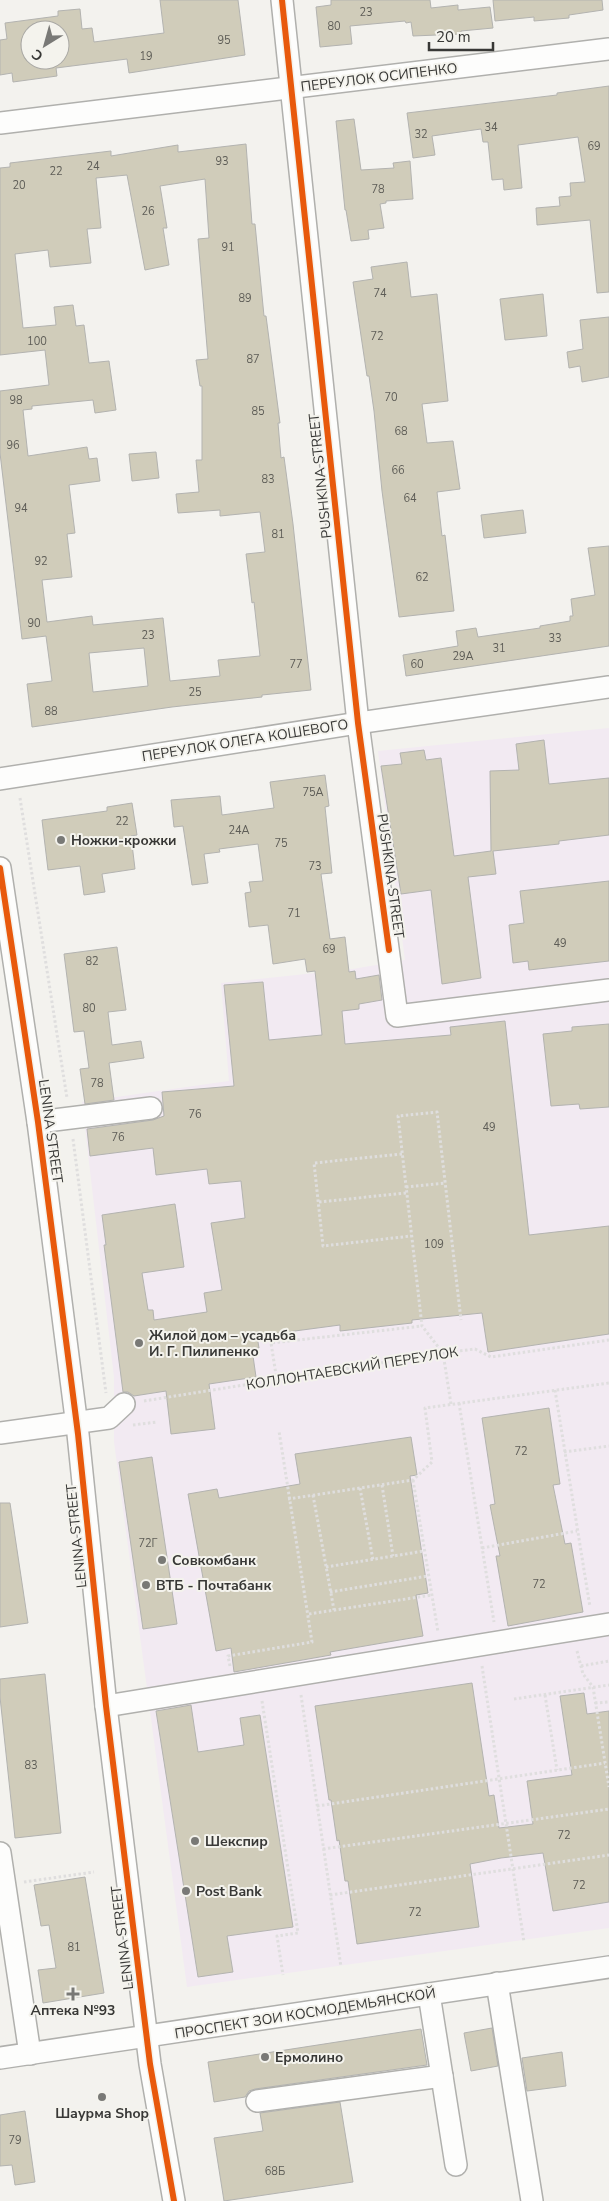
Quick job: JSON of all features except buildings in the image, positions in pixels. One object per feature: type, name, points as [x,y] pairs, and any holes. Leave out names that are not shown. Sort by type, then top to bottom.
[{"type":"street","name":"PUSHKINA STREET","points":[[282,0],[358,722],[397,1016],[609,990]]},
{"type":"street","name":"ПЕРЕУЛОК ОСИПЕНКО","points":[[0,123],[609,49]]},
{"type":"street","name":"ПЕРЕУЛОК ОЛЕГА КОШЕВОГО","points":[[0,779],[358,722],[609,687]]},
{"type":"street","name":"LENINA STREET","points":[[0,868],[38,1122],[76,1423],[106,1706],[146,2036],[174,2201]]},
{"type":"street","points":[[38,1122],[151,1108]]},
{"type":"street","points":[[0,1433],[109,1418],[124,1404]]},
{"type":"street","points":[[106,1706],[601,1626]]},
{"type":"street","points":[[0,1853],[30,2054]]},
{"type":"street","name":"ПРОСПЕКТ ЗОИ КОСМОДЕМЬЯНСКОЙ","points":[[0,2058],[609,1967]]},
{"type":"street","points":[[497,1984],[532,2201]]},
{"type":"street","points":[[429,1994],[456,2165]]},
{"type":"street","points":[[257,2101],[442,2076]]},
{"type":"path","points":[[451,1404],[444,1353],[422,1326],[398,1116],[437,1112],[460,1320]]},
{"type":"path","points":[[402,1154],[314,1163],[324,1246],[411,1236]]},
{"type":"path","points":[[406,1187],[445,1183]]},
{"type":"path","points":[[319,1202],[406,1193]]},
{"type":"path","points":[[277,1381],[271,1343],[422,1326]]},
{"type":"path","points":[[288,1499],[413,1480],[432,1462],[425,1408],[609,1383]]},
{"type":"path","points":[[555,1390],[577,1532],[601,1626]]},
{"type":"path","points":[[459,1403],[482,1548],[499,1778],[524,1942]]},
{"type":"path","points":[[233,1685],[228,1656],[312,1642],[288,1499],[279,1431]]},
{"type":"path","points":[[564,1452],[609,1446]]},
{"type":"path","points":[[413,1480],[441,1652]]},
{"type":"path","points":[[382,1485],[393,1556]]},
{"type":"path","points":[[360,1488],[373,1560]]},
{"type":"path","points":[[313,1495],[334,1610]]},
{"type":"path","points":[[482,1548],[577,1532]]},
{"type":"path","points":[[326,1568],[424,1551]]},
{"type":"path","points":[[330,1592],[428,1576]]},
{"type":"path","points":[[308,1614],[432,1595]]},
{"type":"path","points":[[573,1630],[582,1674],[593,1687],[609,1787]]},
{"type":"path","points":[[581,1666],[609,1662]]},
{"type":"path","points":[[298,1675],[341,1967]]},
{"type":"path","points":[[259,1681],[298,1933],[277,1936],[283,1975]]},
{"type":"path","points":[[514,1699],[609,1685]]},
{"type":"path","points":[[545,1695],[556,1770]]},
{"type":"path","points":[[595,1703],[609,1702]]},
{"type":"path","points":[[317,1806],[605,1763]]},
{"type":"path","points":[[323,1849],[506,1825],[609,1809]]},
{"type":"path","points":[[330,1895],[609,1855]]},
{"type":"path","points":[[5,1888],[16,1883],[94,1872]]},
{"type":"shaded area","points":[[609,728],[609,1928],[187,1987],[114,1442],[114,1377],[82,1102],[229,1081],[221,983],[353,969],[405,960],[378,751]]},
{"type":"cycle path","points":[[282,0],[358,723],[389,950]]},
{"type":"cycle path","points":[[0,868],[38,1122],[78,1434],[106,1706],[150,2064],[174,2201]]},
{"type":"place","name":"Ножки-крожки","points":[[61,840]]},
{"type":"place","name":"Жилой дом – усадьба И. Г. Пилипенко","points":[[139,1343]]},
{"type":"place","name":"Совкомбанк","points":[[162,1560]]},
{"type":"place","name":"ВТБ - Почтабанк","points":[[146,1585]]},
{"type":"place","name":"Шекспир","points":[[195,1841]]},
{"type":"place","name":"Post Bank","points":[[186,1891]]},
{"type":"place","name":"Аптека №93","points":[[73,1994]]},
{"type":"place","name":"Ермолино","points":[[265,2057]]},
{"type":"place","name":"Шаурма Shop","points":[[102,2097]]}]
